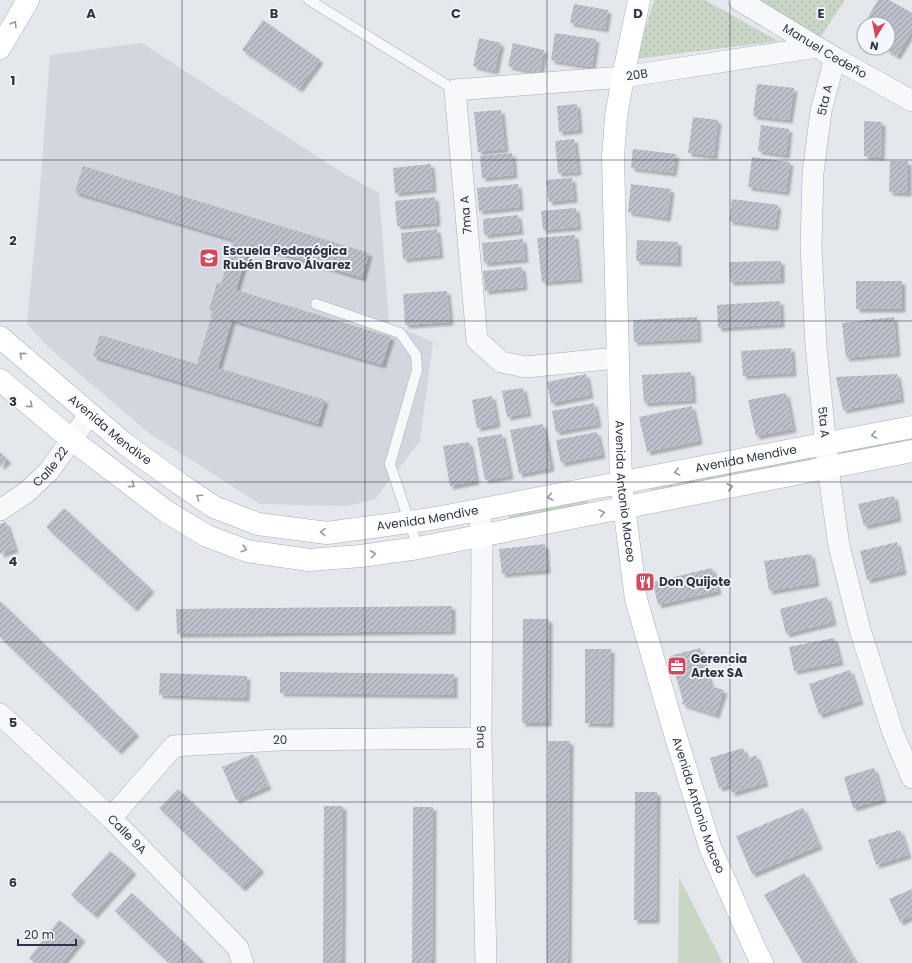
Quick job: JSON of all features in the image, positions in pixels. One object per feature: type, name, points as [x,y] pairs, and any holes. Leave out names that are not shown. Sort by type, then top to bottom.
[{"type":"street","points":[[0,48],[28,0]]},
{"type":"street","name":"Avenida Antonio Maceo","points":[[639,0],[616,116],[613,157],[621,483],[624,509],[636,599],[678,745],[710,847],[762,963]]},
{"type":"street","name":"Manuel Cedeño","points":[[739,0],[835,58],[912,101]]},
{"type":"street","name":"20B","points":[[455,90],[623,77],[817,47]]},
{"type":"street","name":"5ta A","points":[[835,58],[821,111],[813,172],[811,247],[816,346],[828,468],[839,546],[860,630],[893,733],[912,778]]},
{"type":"street","name":"7ma A","points":[[455,90],[478,340],[501,362],[526,367],[618,358]]},
{"type":"street","name":"Avenida Mendive","points":[[0,337],[125,444],[214,507],[258,524],[327,533],[409,522],[479,510],[912,427]]},
{"type":"street","name":"Avenida Mendive","points":[[0,380],[72,440],[167,512],[207,536],[247,551],[309,560],[361,556],[418,548],[624,509],[912,451]]},
{"type":"street","name":"Calle 22","points":[[0,510],[27,492],[49,470],[90,414]]},
{"type":"street","name":"9na","points":[[479,510],[482,536],[481,738],[486,963]]},
{"type":"street","name":"Calle 9A","points":[[0,714],[111,818],[238,948],[243,963]]},
{"type":"street","name":"20","points":[[111,818],[174,746],[278,740],[481,738]]},
{"type":"lane","points":[[309,0],[455,90]]},
{"type":"lane","points":[[316,304],[400,333],[416,355],[418,370],[390,464],[418,548]]},
{"type":"shaded area","name":"Escuela Pedagógica Rubén Bravo Álvarez","points":[[142,43],[343,173],[379,193],[389,323],[433,342],[420,441],[375,499],[347,506],[260,504],[149,433],[50,349],[27,324],[41,179],[50,55]]},
{"type":"green space","points":[[654,0],[705,0],[778,41],[636,59]]},
{"type":"green space","points":[[760,0],[845,0],[820,38]]},
{"type":"green space","points":[[912,434],[912,441],[842,455],[840,448]]},
{"type":"green space","points":[[812,456],[813,462],[652,492],[651,487]]},
{"type":"green space","points":[[587,499],[589,505],[510,521],[509,515]]},
{"type":"green space","points":[[679,877],[723,963],[678,963]]},
{"type":"building","points":[[878,0],[889,0],[912,13],[912,31],[897,56],[896,16],[869,16]]},
{"type":"building","points":[[574,4],[608,10],[605,29],[570,23]]},
{"type":"building","points":[[263,20],[320,60],[299,89],[242,50]]},
{"type":"building","points":[[555,33],[596,39],[592,67],[551,60]]},
{"type":"building","points":[[479,38],[501,43],[495,71],[473,66]]},
{"type":"building","points":[[513,43],[544,50],[540,73],[508,66]]},
{"type":"building","points":[[757,84],[794,88],[789,120],[753,116]]},
{"type":"building","points":[[577,104],[579,130],[559,132],[557,106]]},
{"type":"building","points":[[501,110],[505,149],[478,152],[474,112]]},
{"type":"building","points":[[693,117],[718,120],[714,156],[688,153]]},
{"type":"building","points":[[864,121],[882,122],[881,157],[864,156]]},
{"type":"building","points":[[761,125],[789,129],[786,155],[758,151]]},
{"type":"building","points":[[574,139],[578,172],[558,173],[555,141]]},
{"type":"building","points":[[633,149],[676,154],[673,173],[631,168]]},
{"type":"building","points":[[512,153],[514,175],[482,178],[480,156]]},
{"type":"building","points":[[752,157],[790,162],[786,192],[748,187]]},
{"type":"building","points":[[890,161],[908,161],[908,193],[889,192]]},
{"type":"building","points":[[431,164],[433,189],[395,193],[393,168]]},
{"type":"building","points":[[83,166],[369,253],[362,278],[250,244],[236,290],[391,337],[382,365],[232,320],[218,368],[325,400],[318,424],[93,356],[100,335],[197,364],[213,311],[209,310],[217,283],[221,284],[234,240],[75,192]]},
{"type":"building","points":[[572,178],[574,199],[549,202],[546,180]]},
{"type":"building","points":[[518,184],[520,207],[479,211],[477,188]]},
{"type":"building","points":[[631,184],[671,189],[667,218],[628,212]]},
{"type":"building","points":[[435,197],[437,223],[397,226],[395,201]]},
{"type":"building","points":[[732,199],[778,205],[775,227],[729,221]]},
{"type":"building","points":[[576,208],[578,227],[543,230],[541,211]]},
{"type":"building","points":[[518,215],[520,231],[484,235],[483,219]]},
{"type":"building","points":[[437,229],[440,255],[403,259],[401,233]]},
{"type":"building","points":[[575,235],[579,279],[542,282],[537,238]]},
{"type":"building","points":[[523,239],[525,259],[484,263],[482,243]]},
{"type":"building","points":[[637,240],[678,242],[678,263],[636,261]]},
{"type":"building","points":[[781,261],[781,280],[730,282],[729,262]]},
{"type":"building","points":[[522,267],[524,287],[485,291],[483,271]]},
{"type":"building","points":[[856,281],[902,281],[902,309],[856,309]]},
{"type":"building","points":[[447,291],[450,322],[405,325],[403,294]]},
{"type":"building","points":[[780,301],[781,324],[718,328],[717,305]]},
{"type":"building","points":[[697,317],[698,339],[634,342],[633,320]]},
{"type":"building","points":[[894,317],[897,353],[846,358],[842,323]]},
{"type":"building","points":[[791,348],[793,373],[743,376],[741,351]]},
{"type":"building","points":[[691,372],[693,400],[644,403],[642,375]]},
{"type":"building","points":[[586,374],[590,395],[551,403],[547,382]]},
{"type":"building","points":[[897,374],[901,399],[843,410],[836,377]]},
{"type":"building","points":[[523,388],[528,413],[507,417],[502,391]]},
{"type":"building","points":[[786,393],[793,429],[756,436],[748,400]]},
{"type":"building","points":[[492,396],[497,424],[477,428],[472,400]]},
{"type":"building","points":[[594,403],[598,424],[556,432],[552,411]]},
{"type":"building","points":[[692,406],[699,441],[647,452],[639,417]]},
{"type":"building","points":[[543,424],[551,468],[519,474],[510,430]]},
{"type":"building","points":[[597,432],[602,455],[561,463],[556,440]]},
{"type":"building","points":[[502,434],[510,476],[485,480],[477,438]]},
{"type":"building","points":[[469,442],[476,481],[450,486],[443,446]]},
{"type":"building","points":[[0,452],[8,460],[0,467]]},
{"type":"building","points":[[894,496],[898,518],[864,526],[858,504]]},
{"type":"building","points":[[64,508],[151,589],[134,608],[46,527]]},
{"type":"building","points":[[6,522],[15,549],[0,554],[0,524]]},
{"type":"building","points":[[897,542],[903,571],[867,580],[860,551]]},
{"type":"building","points":[[545,544],[547,570],[502,574],[499,549]]},
{"type":"building","points":[[811,554],[816,583],[769,591],[764,561]]},
{"type":"building","points":[[712,568],[718,591],[658,605],[653,582]]},
{"type":"building","points":[[827,597],[833,622],[786,634],[780,609]]},
{"type":"building","points":[[0,601],[136,733],[118,751],[0,637]]},
{"type":"building","points":[[452,606],[452,631],[177,634],[176,609]]},
{"type":"building","points":[[523,619],[549,619],[548,723],[522,723]]},
{"type":"building","points":[[834,638],[840,662],[794,671],[789,647]]},
{"type":"building","points":[[700,648],[711,686],[724,690],[716,715],[682,704],[683,701],[670,656]]},
{"type":"building","points":[[585,649],[611,649],[610,724],[585,723]]},
{"type":"building","points":[[850,670],[860,701],[819,715],[809,684]]},
{"type":"building","points":[[280,672],[454,674],[454,695],[280,693]]},
{"type":"building","points":[[160,673],[247,676],[246,698],[159,695]]},
{"type":"building","points":[[548,741],[570,741],[568,963],[547,963]]},
{"type":"building","points":[[743,748],[747,759],[756,755],[765,783],[732,793],[730,785],[719,788],[710,758]]},
{"type":"building","points":[[253,754],[268,786],[236,800],[222,767]]},
{"type":"building","points":[[874,768],[883,799],[853,808],[844,777]]},
{"type":"building","points":[[178,789],[261,869],[242,888],[159,808]]},
{"type":"building","points":[[635,792],[657,792],[656,920],[634,920]]},
{"type":"building","points":[[324,806],[343,806],[342,963],[323,963]]},
{"type":"building","points":[[413,807],[433,807],[432,963],[412,963]]},
{"type":"building","points":[[803,808],[819,846],[752,874],[736,836]]},
{"type":"building","points":[[900,830],[908,855],[876,865],[868,840]]},
{"type":"building","points":[[110,851],[133,871],[94,915],[71,895]]},
{"type":"building","points":[[804,873],[856,963],[803,963],[764,895]]},
{"type":"building","points":[[912,889],[912,916],[900,922],[889,899]]},
{"type":"building","points":[[132,893],[201,959],[197,963],[169,963],[115,911]]},
{"type":"building","points":[[59,920],[82,938],[62,963],[35,963],[29,958]]},
{"type":"place","name":"Escuela Pedagógica Rubén Bravo Álvarez","points":[[209,258]]},
{"type":"place","name":"Don Quijote","points":[[645,582]]},
{"type":"place","name":"Gerencia Artex SA","points":[[677,666]]}]
